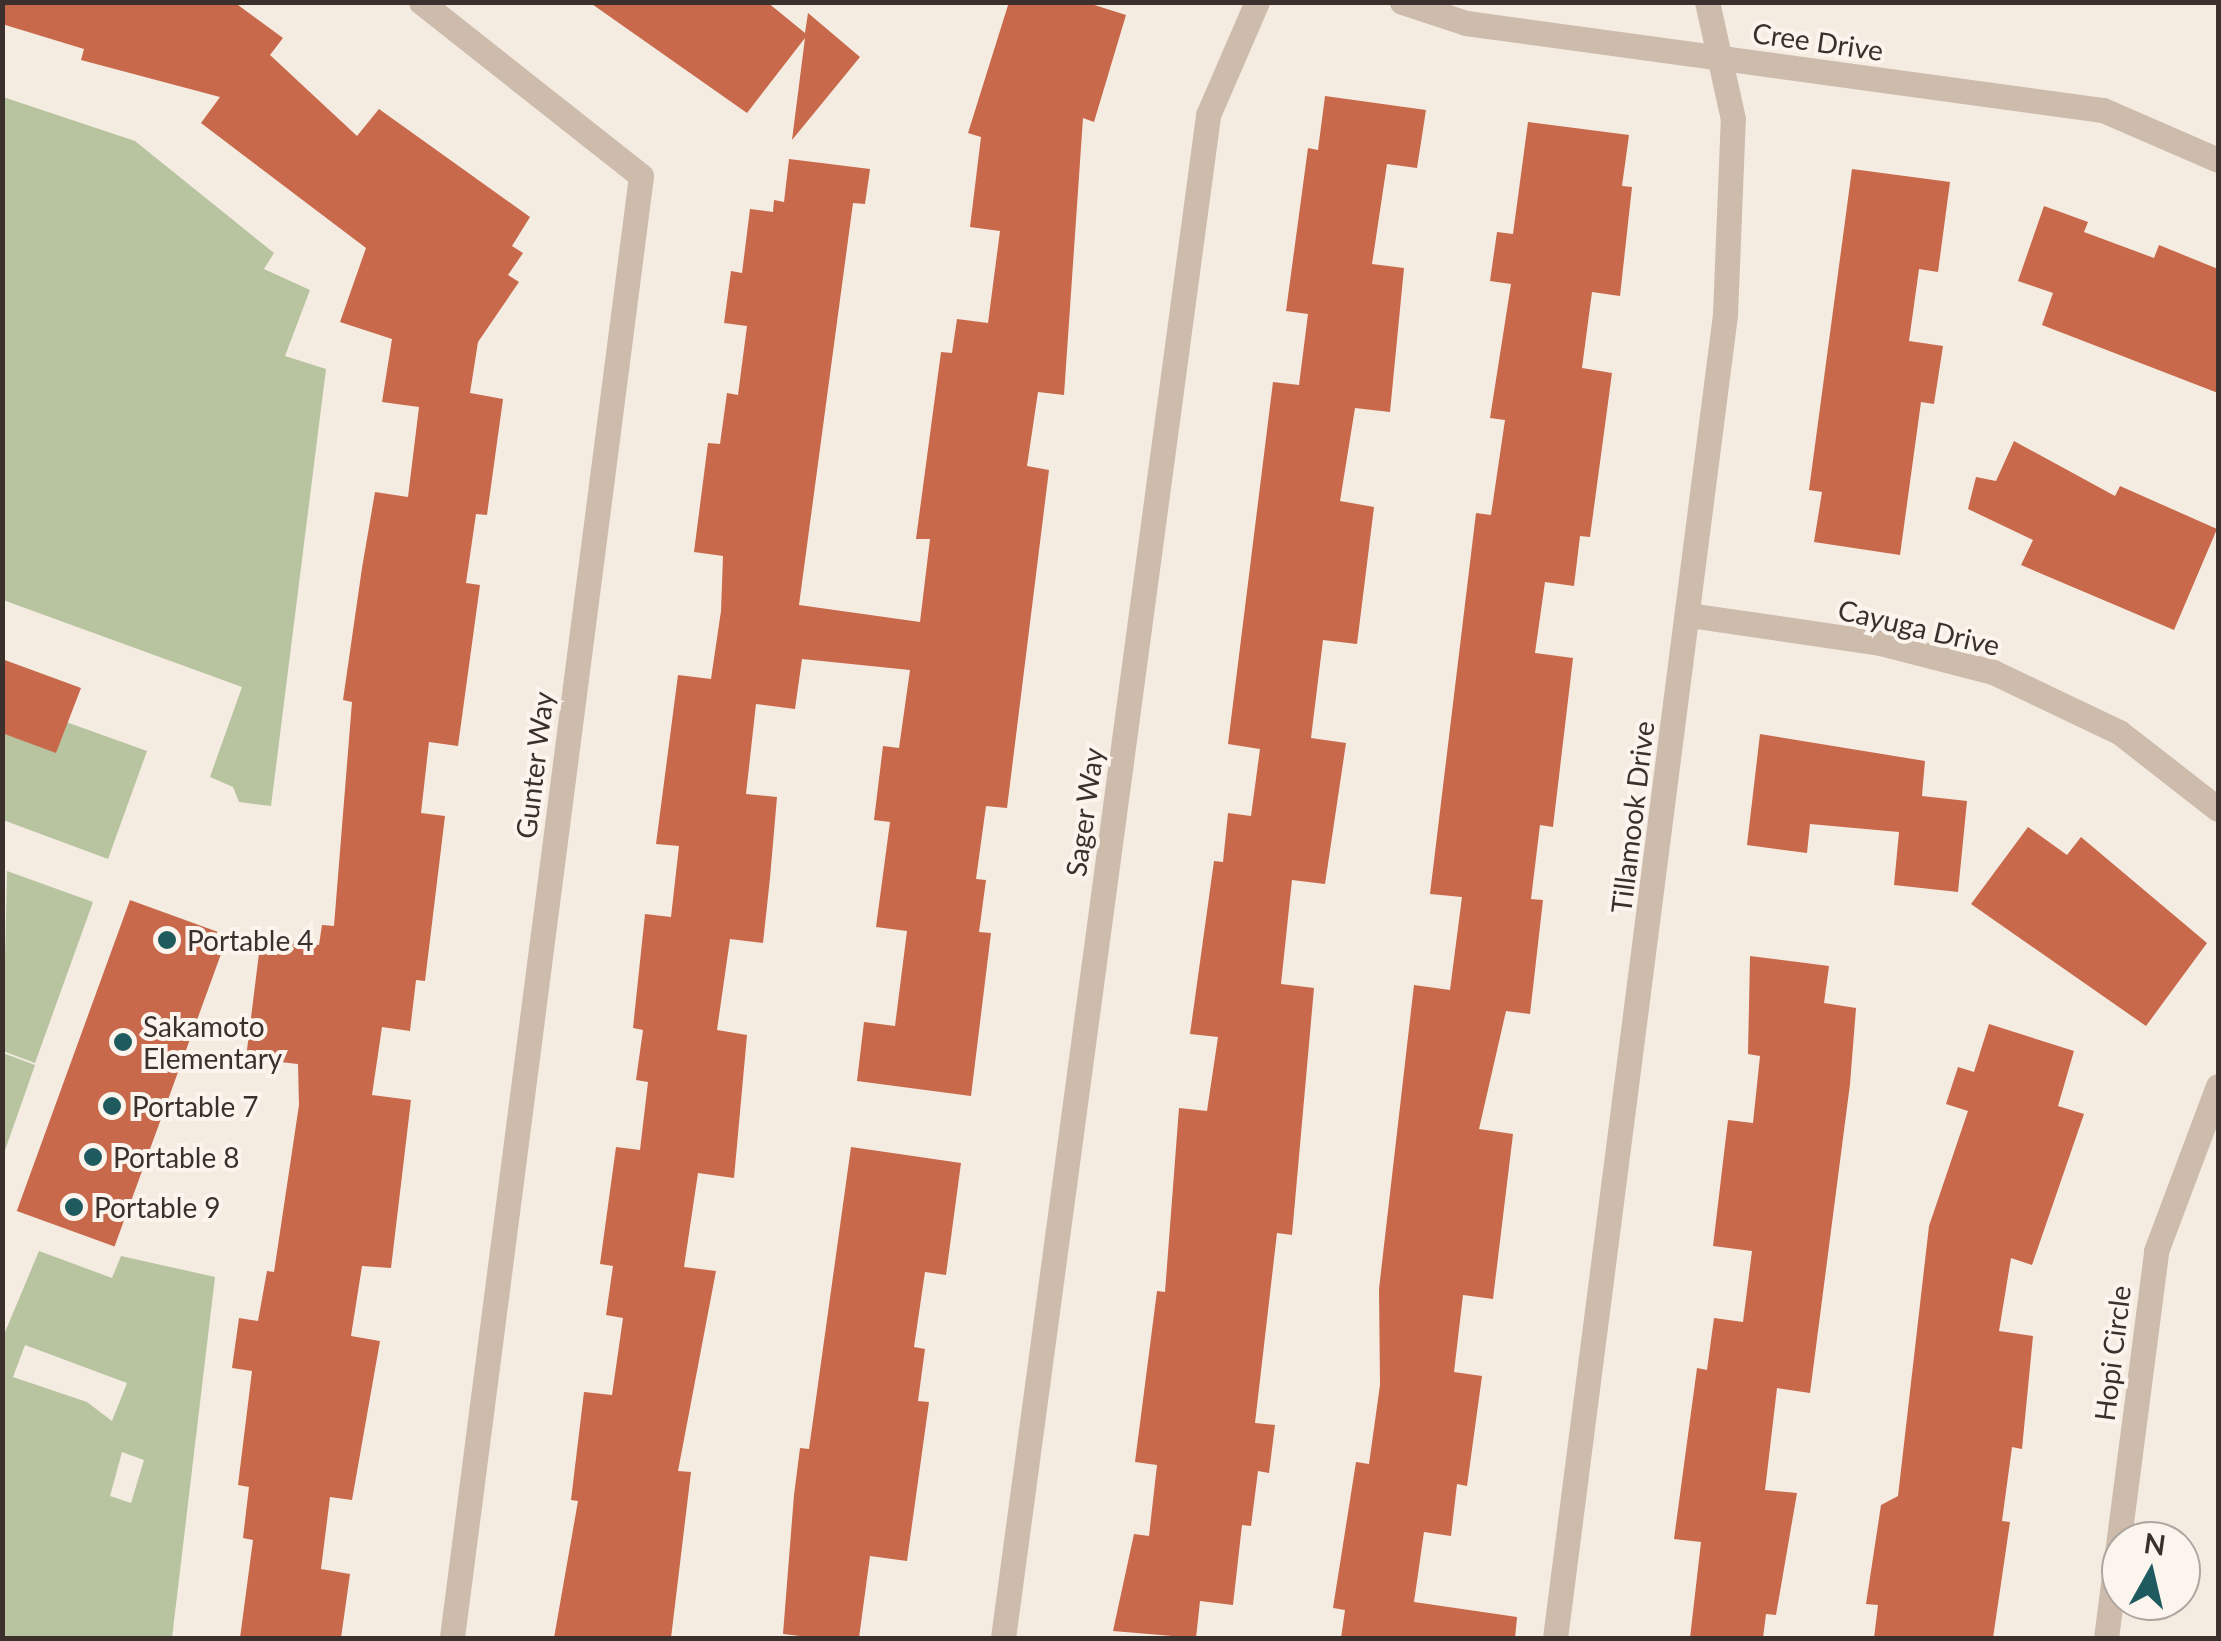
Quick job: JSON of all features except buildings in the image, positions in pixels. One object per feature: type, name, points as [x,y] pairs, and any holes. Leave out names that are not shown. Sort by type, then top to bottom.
[{"type":"street","name":"Gunter Way","points":[[421,2],[640,176],[452,1638]]},
{"type":"street","name":"Sager Way","points":[[1003,1638],[1208,115],[1257,2]]},
{"type":"street","name":"Cree Drive","points":[[1402,2],[1466,23],[2103,110],[2218,160]]},
{"type":"street","name":"Tillamook Drive","points":[[1555,1638],[1689,616],[1724,314],[1733,119],[1707,2]]},
{"type":"street","name":"Cayuga Drive","points":[[1689,616],[1880,643],[1994,672],[2119,732],[2218,809]]},
{"type":"street","name":"Hopi Circle","points":[[2106,1638],[2156,1251],[2218,1086]]},
{"type":"green space","points":[[3,97],[135,141],[274,253],[264,269],[310,290],[285,356],[326,369],[271,806],[239,802],[233,787],[210,777],[242,687],[3,600]]},
{"type":"green space","points":[[2,699],[147,751],[108,859],[3,820]]},
{"type":"green space","points":[[7,871],[93,902],[35,1063],[3,1051]]},
{"type":"green space","points":[[2,1053],[35,1065],[3,1156]]},
{"type":"green space","points":[[39,1251],[112,1278],[121,1256],[215,1277],[172,1638],[3,1638],[3,1337]],"holes":[[[25,1345],[127,1383],[112,1421],[87,1402],[13,1377]],[[122,1452],[144,1460],[131,1503],[110,1496]]]},
{"type":"place","name":"Portable 4","points":[[167,940]]},
{"type":"place","name":"Sakamoto Elementary","points":[[123,1042]]},
{"type":"place","name":"Portable 7","points":[[112,1106]]},
{"type":"place","name":"Portable 8","points":[[93,1157]]},
{"type":"place","name":"Portable 9","points":[[74,1207]]}]
